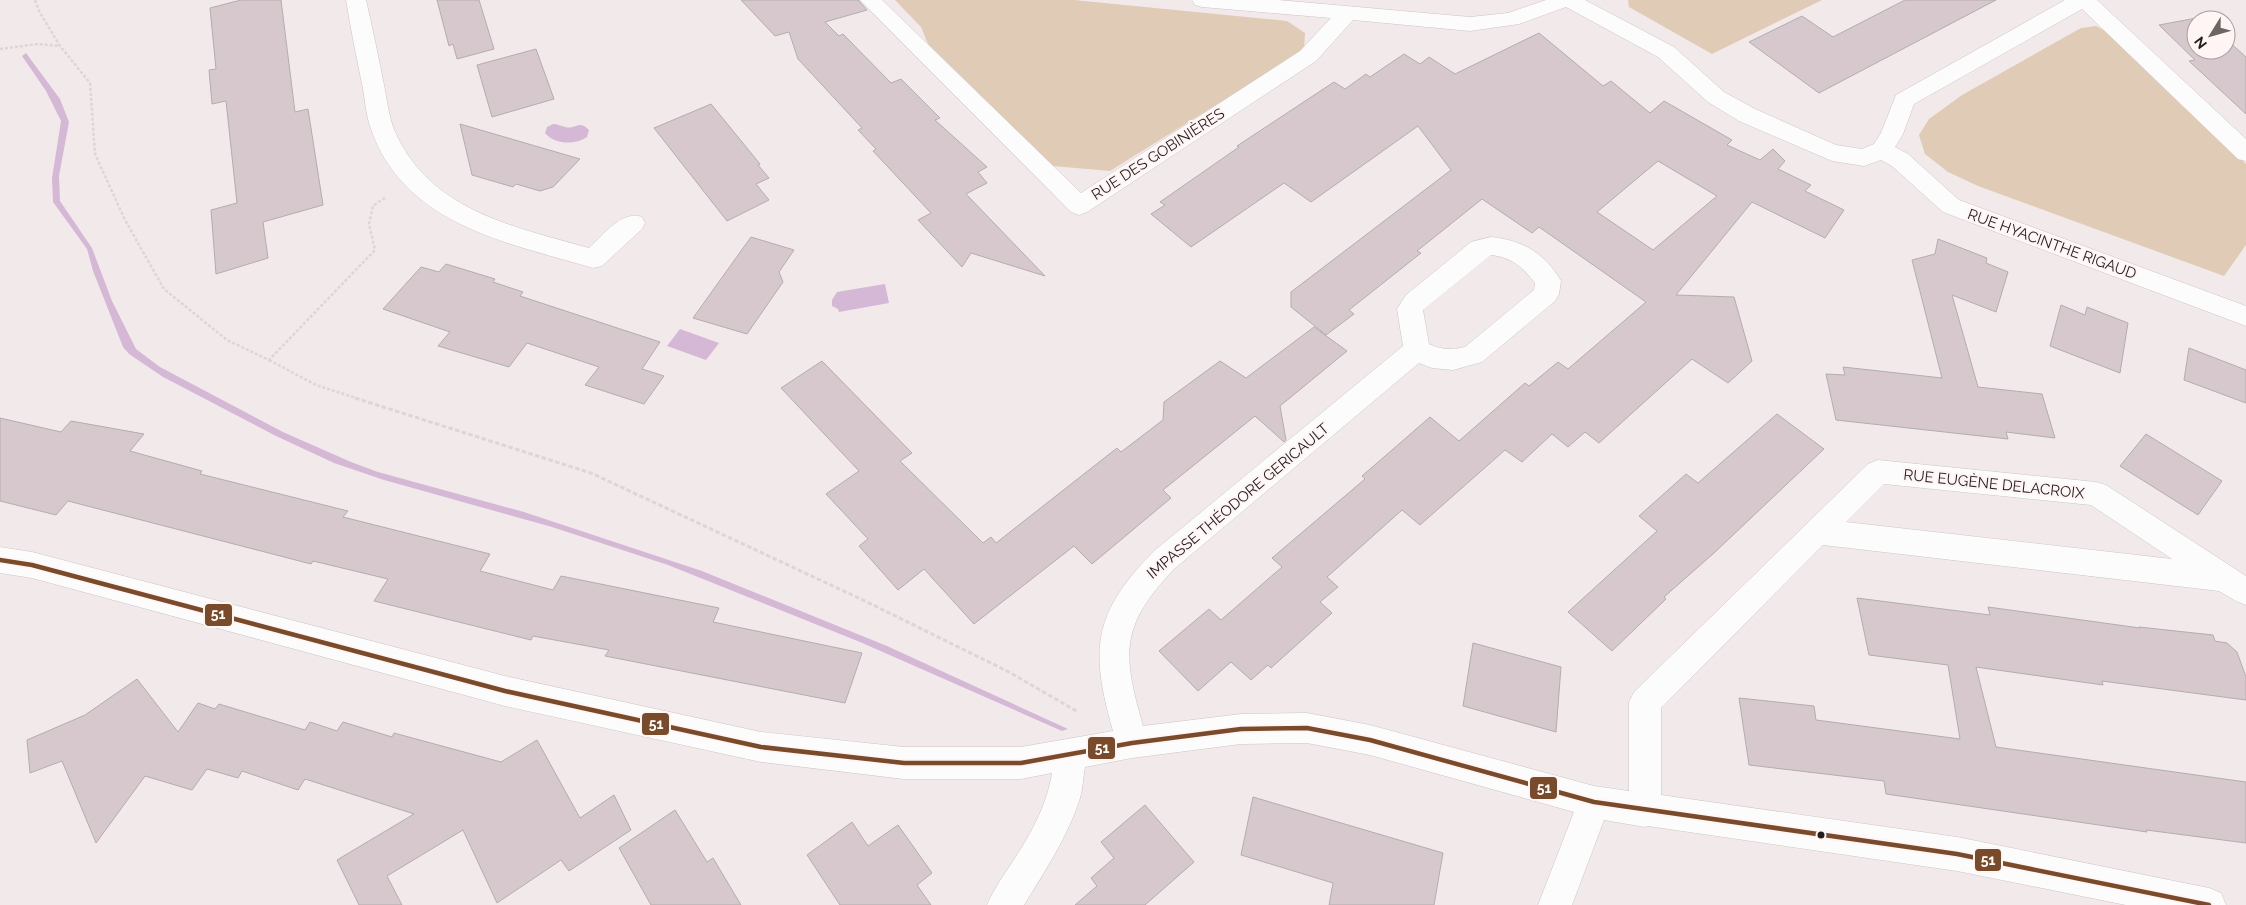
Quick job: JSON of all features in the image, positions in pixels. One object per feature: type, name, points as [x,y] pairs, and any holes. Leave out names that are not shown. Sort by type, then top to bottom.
[{"type":"street","points":[[356,0],[381,125],[389,146],[404,172],[425,193],[446,208],[480,224],[593,259],[633,223]]},
{"type":"street","name":"RUE DES GOBINIÈRES","points":[[870,0],[1079,206],[1308,56],[1348,13]]},
{"type":"street","points":[[1202,0],[1470,24],[1500,22],[1526,16],[1567,0],[1666,52],[1716,97],[1747,115],[1832,153],[1864,158],[1882,150],[1892,134],[1904,100],[2081,0]]},
{"type":"street","points":[[2085,0],[2246,153]]},
{"type":"street","name":"RUE HYACINTHE RIGAUD","points":[[1882,150],[1900,160],[1951,206],[2243,308]]},
{"type":"street","points":[[1491,246],[1512,248],[1527,257],[1548,282],[1546,294],[1473,355],[1453,360],[1432,358],[1417,350],[1410,308],[1480,250],[1491,246]]},
{"type":"street","name":"IMPASSE THÉODORE GERICAULT","points":[[1132,743],[1116,674],[1114,645],[1120,619],[1146,577],[1417,350]]},
{"type":"street","name":"RUE EUGÈNE DELACROIX","points":[[1645,811],[1645,702],[1878,472],[2096,494],[2238,586]]},
{"type":"street","name":"RUE EUGÈNE DELACROIX","points":[[1819,532],[2238,586]]},
{"type":"street","points":[[0,560],[51,570],[505,691],[761,746],[904,763],[1020,763],[1132,743],[1241,729],[1307,728],[1370,740],[1594,802],[1645,811],[1958,854],[2209,905]]},
{"type":"street","points":[[1004,905],[1037,854],[1064,797],[1071,754]]},
{"type":"street","points":[[1555,905],[1594,802]]},
{"type":"path","points":[[35,0],[60,46],[90,83],[95,154],[125,220],[164,289],[227,340],[316,385],[591,472],[980,658],[1078,712]]},
{"type":"path","points":[[0,48],[38,44],[60,46]]},
{"type":"path","points":[[269,360],[375,250],[369,224],[373,206],[387,197]]},
{"type":"shaded area","points":[[895,0],[1074,0],[1287,21],[1305,33],[1304,50],[1110,171],[1053,166],[928,44],[921,27]]},
{"type":"shaded area","points":[[1628,0],[1822,0],[1712,54],[1629,7]]},
{"type":"shaded area","points":[[2096,26],[2109,33],[2246,164],[2246,245],[2224,276],[1978,186],[1948,172],[1925,154],[1919,135],[1929,119],[1962,95],[2081,28]]},
{"type":"shaded area","points":[[26,53],[60,99],[69,122],[59,176],[60,201],[92,248],[112,301],[136,349],[160,367],[283,432],[351,462],[378,472],[524,512],[702,571],[887,646],[1068,729],[1062,731],[860,642],[668,565],[552,527],[384,480],[334,463],[276,436],[163,377],[129,354],[123,347],[93,271],[87,249],[53,202],[52,178],[61,121],[46,91],[22,56]]},
{"type":"shaded area","points":[[553,124],[569,128],[582,125],[589,130],[587,137],[582,140],[560,142],[545,133],[547,127]]},
{"type":"shaded area","points":[[885,284],[889,303],[839,312],[838,309],[832,306],[832,300],[837,292]]},
{"type":"shaded area","points":[[680,329],[719,343],[706,360],[667,346]]},
{"type":"building","points":[[241,0],[281,0],[295,112],[308,109],[323,205],[263,222],[268,258],[216,274],[211,210],[237,203],[226,101],[212,104],[209,70],[216,69],[210,8]]},
{"type":"building","points":[[437,0],[479,0],[494,49],[457,59],[453,44],[449,46]]},
{"type":"building","points":[[741,0],[858,0],[867,10],[825,22],[839,36],[843,34],[891,83],[901,79],[940,118],[935,120],[987,167],[978,172],[987,183],[966,194],[1045,276],[971,253],[962,267],[918,220],[931,213],[873,151],[876,149],[858,130],[862,128],[798,59],[789,32],[775,36]]},
{"type":"building","points":[[1905,0],[1996,0],[1819,93],[1749,42],[1802,16],[1833,37]]},
{"type":"building","points":[[2186,20],[2186,51],[2159,25]]},
{"type":"building","points":[[1539,33],[1603,86],[1611,81],[1650,113],[1664,101],[1732,140],[1727,145],[1760,160],[1773,149],[1785,161],[1778,169],[1811,185],[1805,191],[1844,210],[1825,238],[1752,202],[1676,295],[1734,297],[1752,361],[1728,383],[1692,359],[1599,443],[1585,432],[1568,447],[1552,434],[1522,462],[1505,450],[1420,525],[1402,510],[1327,577],[1338,587],[1320,602],[1332,613],[1271,668],[1268,665],[1251,680],[1231,662],[1198,691],[1159,651],[1209,609],[1221,620],[1282,567],[1272,558],[1365,479],[1362,476],[1430,417],[1459,441],[1525,383],[1529,386],[1558,362],[1568,369],[1646,302],[1539,227],[1532,233],[1482,199],[1417,251],[1421,253],[1349,310],[1354,314],[1326,335],[1291,307],[1291,292],[1451,170],[1418,126],[1311,202],[1284,183],[1191,247],[1151,214],[1165,205],[1160,202],[1239,147],[1237,146],[1334,82],[1345,89],[1366,74],[1370,77],[1404,54],[1420,64],[1429,57],[1455,74]],"holes":[[[1658,161],[1717,196],[1653,250],[1597,212]]]},
{"type":"building","points":[[2236,48],[2246,57],[2246,114],[2189,61],[2236,60]]},
{"type":"building","points":[[536,49],[554,99],[492,117],[477,65]]},
{"type":"building","points":[[711,104],[760,164],[758,165],[769,178],[756,184],[769,200],[727,221],[654,128]]},
{"type":"building","points":[[460,124],[580,159],[553,187],[540,191],[516,184],[513,187],[472,175]]},
{"type":"building","points":[[751,237],[794,250],[779,272],[783,282],[747,334],[693,318]]},
{"type":"building","points":[[1938,239],[1987,258],[1986,263],[2008,272],[1996,312],[1952,295],[1978,387],[2042,394],[2055,438],[2006,432],[2008,439],[1836,420],[1826,374],[1845,375],[1843,367],[1942,378],[1912,260],[1935,254]]},
{"type":"building","points":[[446,264],[495,279],[493,282],[523,292],[520,296],[660,342],[642,369],[664,376],[644,404],[585,385],[599,367],[527,343],[509,367],[438,346],[450,332],[383,309],[421,267],[439,272]]},
{"type":"building","points":[[2061,305],[2085,315],[2087,307],[2128,323],[2120,373],[2050,346]]},
{"type":"building","points":[[1314,327],[1347,351],[1280,406],[1286,440],[1284,442],[1255,416],[1163,490],[1171,498],[1092,564],[1074,546],[974,624],[924,569],[898,590],[859,546],[868,539],[826,494],[859,471],[781,388],[822,361],[912,453],[900,461],[983,543],[991,537],[996,543],[1117,448],[1121,452],[1163,420],[1164,402],[1220,361],[1246,378]]},
{"type":"building","points":[[2189,348],[2246,370],[2246,403],[2184,380]]},
{"type":"building","points":[[1777,414],[1824,449],[1714,553],[1664,597],[1666,599],[1612,651],[1568,612],[1657,531],[1639,516],[1686,474],[1698,483]]},
{"type":"building","points":[[0,418],[61,432],[71,421],[144,434],[130,451],[202,471],[200,474],[348,511],[343,517],[490,554],[480,571],[553,590],[561,576],[719,608],[713,622],[862,653],[845,703],[605,656],[609,650],[533,636],[531,640],[374,601],[388,579],[313,561],[311,564],[68,501],[56,515],[0,501]]},
{"type":"building","points":[[2146,434],[2222,481],[2198,515],[2120,466]]},
{"type":"building","points":[[1857,598],[1990,615],[1988,607],[2140,628],[2213,635],[2215,641],[2227,643],[2237,652],[2246,677],[2246,700],[2102,681],[2103,685],[1976,667],[1996,747],[2246,782],[2246,843],[2146,830],[2147,832],[1886,794],[1884,781],[1749,765],[1739,698],[1814,706],[1816,720],[1960,739],[1948,665],[1869,655]]},
{"type":"building","points":[[1473,643],[1561,667],[1556,732],[1463,706]]},
{"type":"building","points":[[137,679],[178,732],[198,703],[215,709],[219,704],[305,730],[310,722],[337,731],[343,722],[392,737],[394,733],[501,762],[537,740],[580,818],[614,795],[631,830],[569,871],[561,860],[497,903],[463,830],[387,876],[402,905],[359,905],[337,860],[414,814],[305,779],[298,790],[242,771],[238,778],[207,769],[192,790],[145,776],[96,843],[62,761],[30,773],[27,740],[85,715]]},
{"type":"building","points":[[1253,797],[1443,853],[1434,905],[1329,905],[1333,883],[1241,855]]},
{"type":"building","points":[[1145,805],[1194,862],[1145,905],[1075,905],[1097,886],[1091,878],[1114,858],[1101,842]]},
{"type":"building","points":[[675,810],[707,862],[713,858],[741,905],[651,905],[619,848]]},
{"type":"building","points":[[852,822],[868,846],[898,825],[932,873],[917,885],[931,905],[840,905],[807,855]]},
{"type":"transit line","name":"51","points":[[0,560],[32,565],[505,691],[761,747],[904,763],[1021,763],[1132,743],[1241,729],[1307,728],[1370,740],[1594,802],[1957,854],[2209,905]]}]
